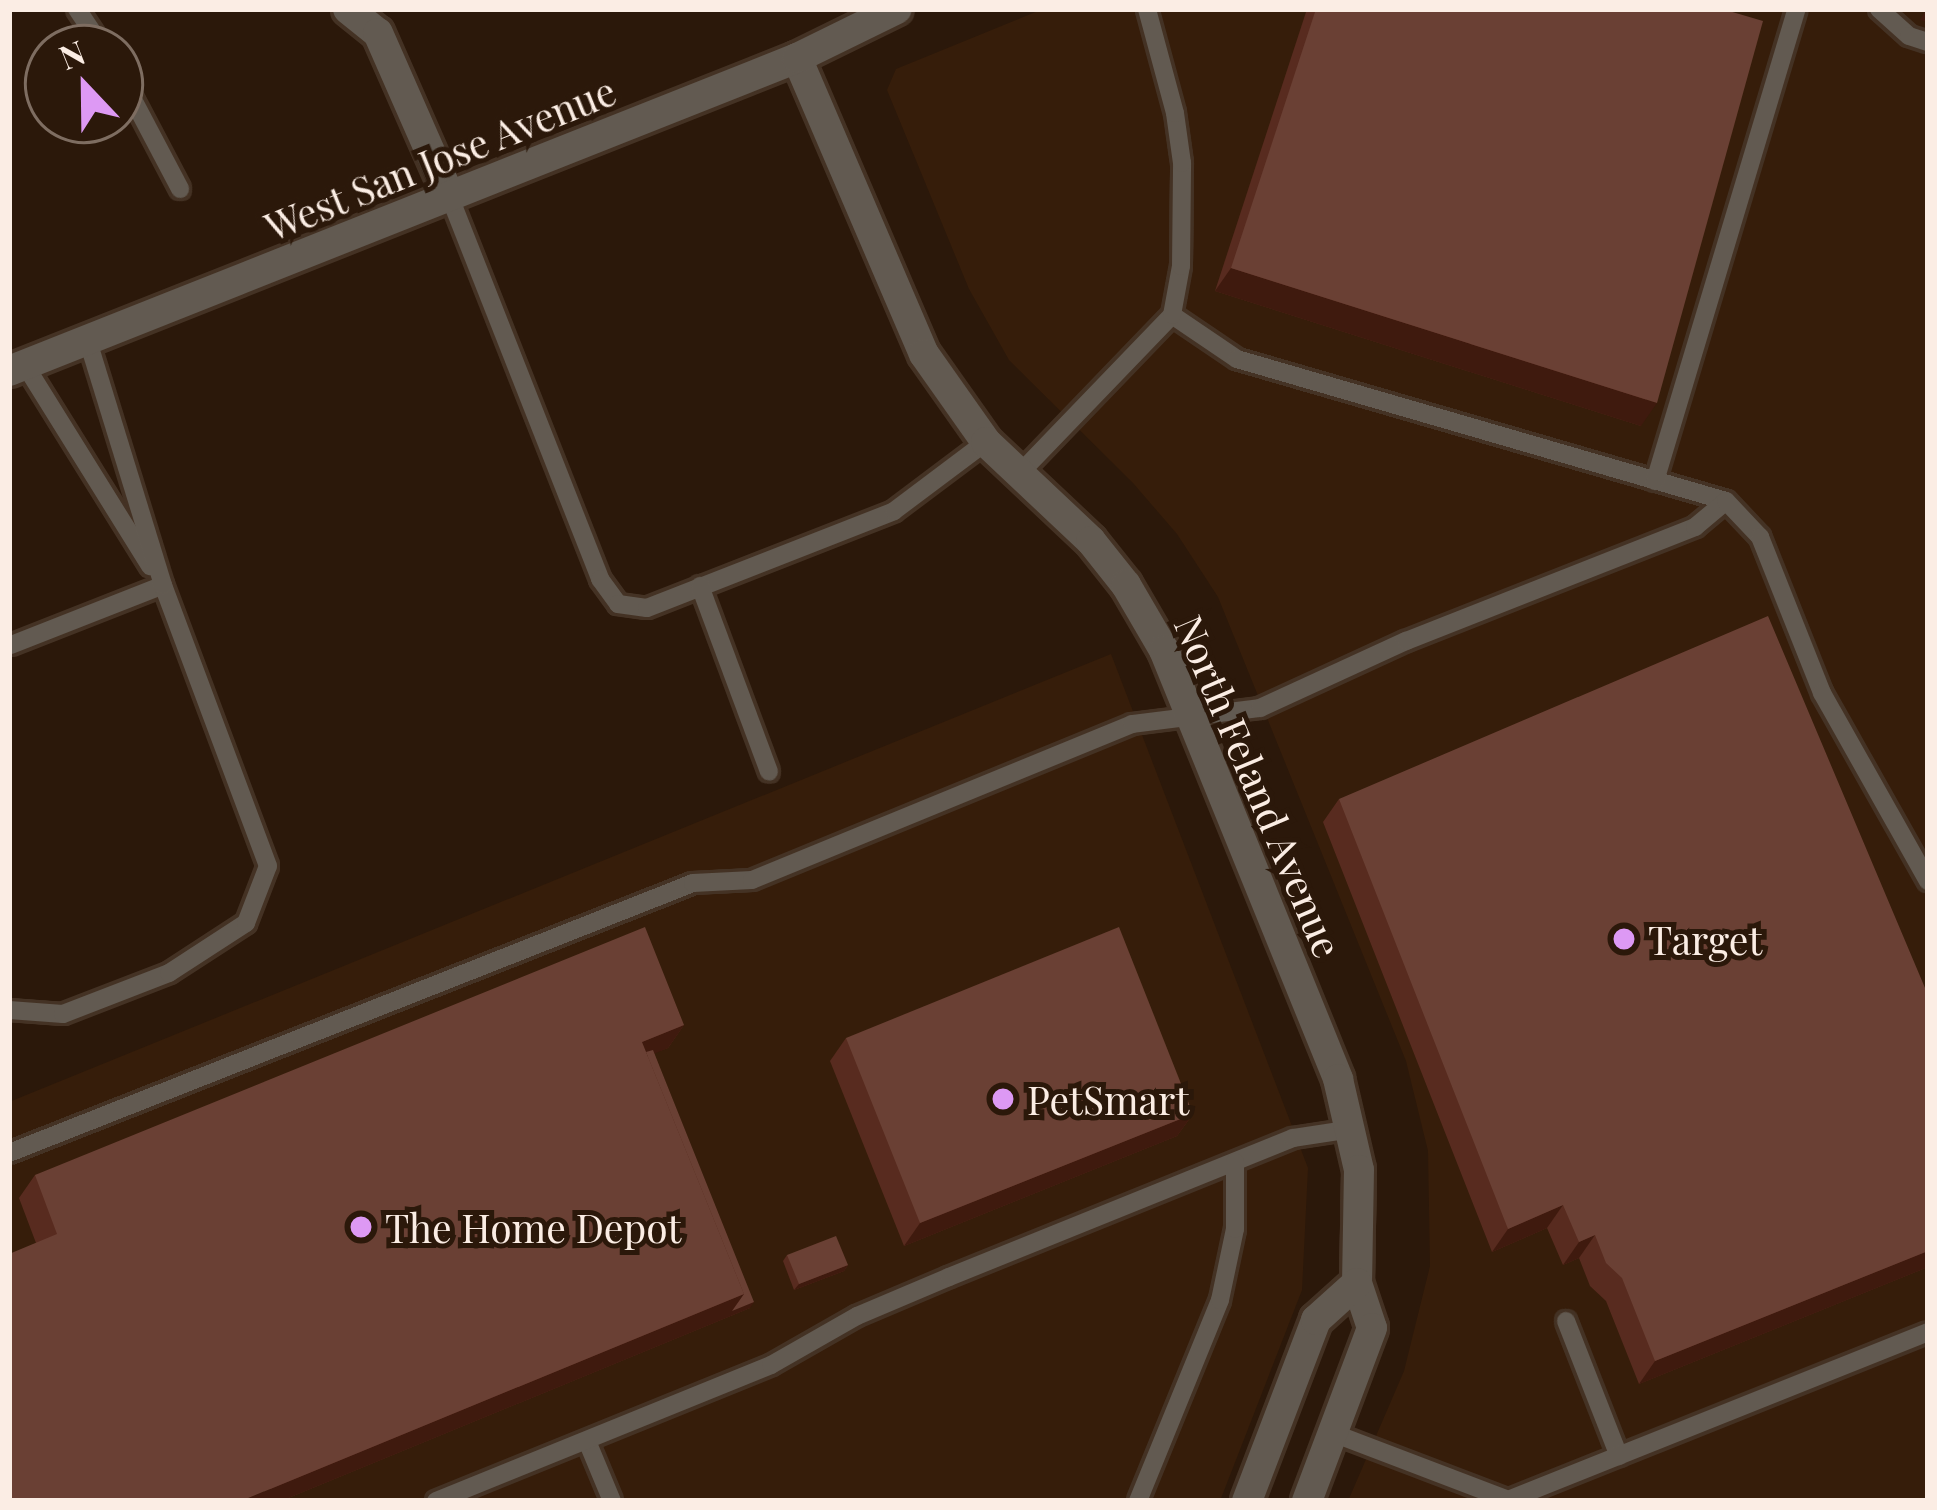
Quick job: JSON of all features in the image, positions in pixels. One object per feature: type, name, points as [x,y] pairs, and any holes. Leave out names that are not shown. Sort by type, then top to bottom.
[{"type":"street","points":[[348,9],[378,33],[449,195]]},
{"type":"street","name":"West San Jose Avenue","points":[[17,368],[797,58],[897,9]]},
{"type":"street","name":"North Feland Avenue","points":[[797,58],[907,320],[956,404],[986,442],[1091,541],[1126,585],[1164,650],[1338,1079],[1352,1129],[1361,1208],[1357,1283],[1372,1328],[1306,1501]]},
{"type":"street","points":[[1247,1501],[1316,1320],[1357,1283]]},
{"type":"lane","points":[[1020,473],[1172,315],[1182,248],[1182,163],[1175,113],[1147,9]]},
{"type":"lane","points":[[1655,481],[1798,9]]},
{"type":"lane","points":[[1879,9],[1909,36],[1928,42]]},
{"type":"lane","points":[[144,121],[180,189]]},
{"type":"lane","points":[[449,195],[600,580],[618,604],[646,608],[894,511],[986,442]]},
{"type":"lane","points":[[1172,315],[1237,359],[1726,501],[1760,537],[1822,693],[1928,881]]},
{"type":"lane","points":[[9,1010],[63,1014],[169,973],[246,923],[268,866],[163,585],[88,340]]},
{"type":"lane","points":[[17,368],[163,585]]},
{"type":"lane","points":[[9,1153],[692,883],[752,880],[1132,724],[1259,708],[1406,641],[1694,527],[1726,501]]},
{"type":"lane","points":[[11,645],[163,585]]},
{"type":"lane","points":[[700,586],[769,772]]},
{"type":"lane","points":[[436,1501],[771,1365],[857,1316],[1293,1138],[1352,1129]]},
{"type":"lane","points":[[1138,1501],[1220,1300],[1235,1229],[1235,1162]]},
{"type":"lane","points":[[1566,1321],[1619,1456]]},
{"type":"lane","points":[[1333,1433],[1508,1500],[1928,1332]]},
{"type":"lane","points":[[586,1441],[611,1501]]},
{"type":"shaded area","points":[[1043,9],[1928,9],[1928,1501],[1348,1501],[1404,1371],[1430,1266],[1428,1151],[1406,1061],[1218,597],[1177,534],[1133,483],[1009,360],[969,289],[887,90],[896,69]]},
{"type":"shaded area","points":[[1111,654],[1308,1168],[1302,1290],[1220,1501],[9,1501],[9,1102]]},
{"type":"building","points":[[1316,9],[1722,9],[1763,21],[1657,403],[1231,268]]},
{"type":"building","name":"Target","points":[[1768,616],[1928,995],[1928,1251],[1655,1361],[1622,1278],[1606,1263],[1595,1235],[1579,1242],[1563,1205],[1508,1229],[1339,799]]},
{"type":"building","name":"The Home Depot","points":[[645,927],[684,1025],[642,1042],[744,1294],[241,1501],[9,1501],[9,1254],[57,1234],[35,1175]]},
{"type":"building","name":"PetSmart","points":[[1119,927],[1193,1114],[920,1223],[846,1038]]},
{"type":"building","points":[[653,1050],[754,1302],[732,1311],[744,1294],[646,1052]]},
{"type":"building","points":[[836,1236],[848,1265],[799,1284],[787,1255]]},
{"type":"place","name":"Target","points":[[1624,939]]},
{"type":"place","name":"PetSmart","points":[[1003,1099]]},
{"type":"place","name":"The Home Depot","points":[[361,1227]]}]
